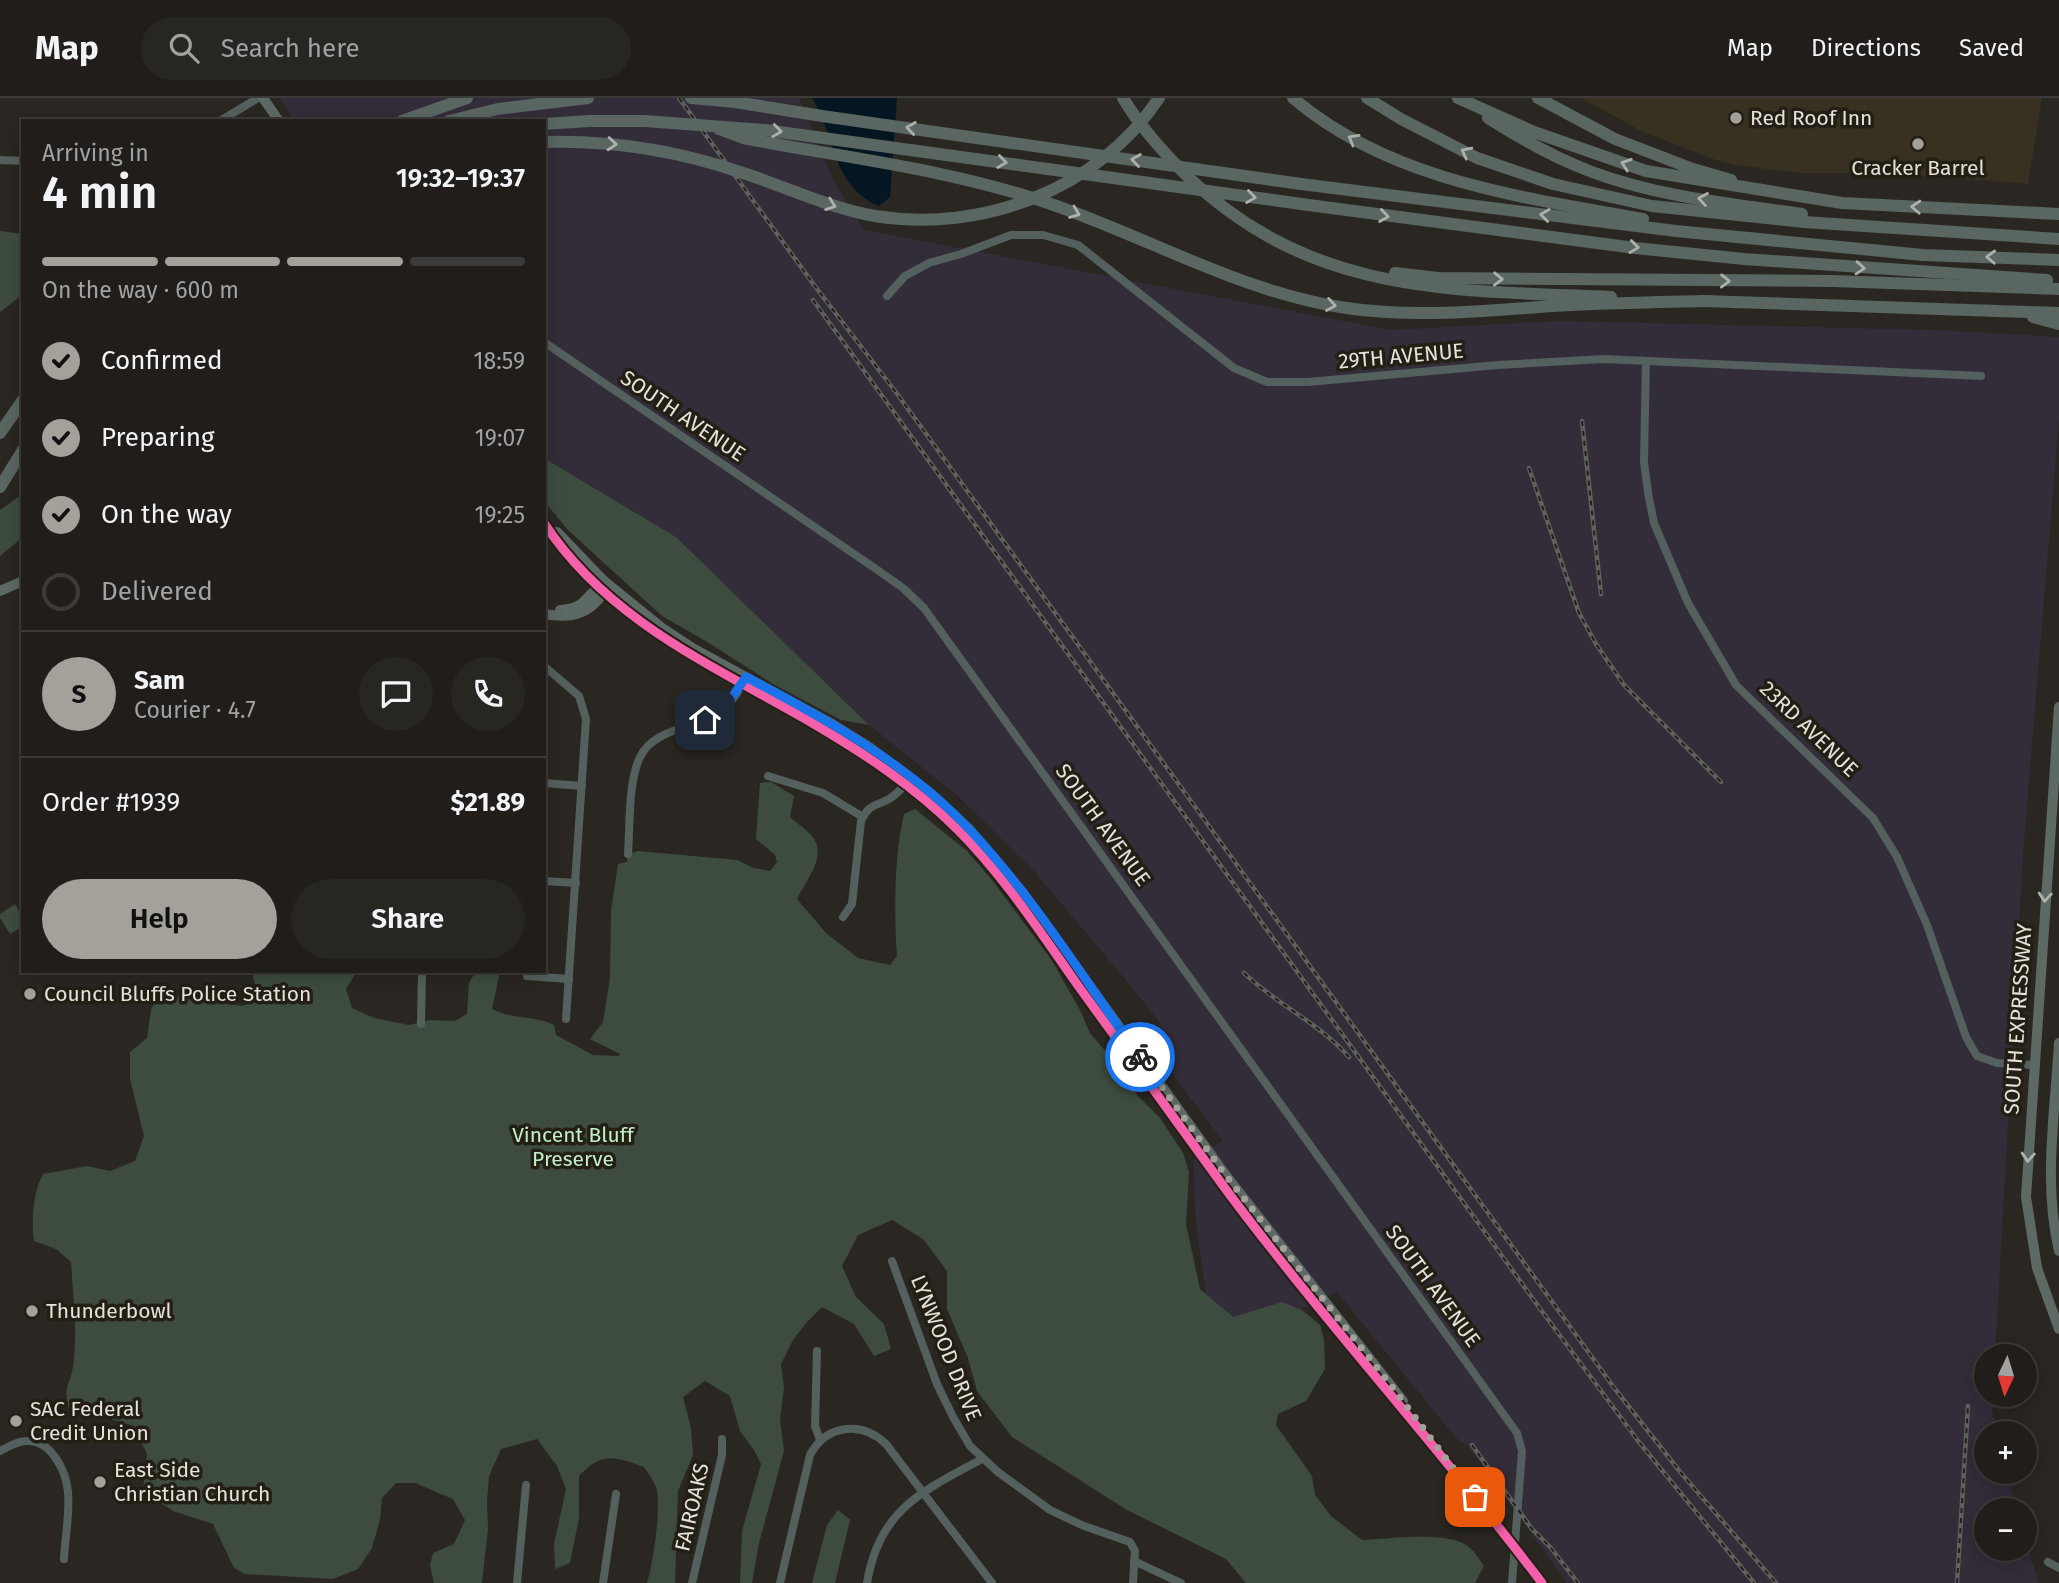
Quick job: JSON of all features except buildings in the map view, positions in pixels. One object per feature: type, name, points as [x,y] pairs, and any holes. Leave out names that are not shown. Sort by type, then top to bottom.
[{"type":"highway","points":[[408,119],[467,98]]},
{"type":"highway","points":[[457,119],[498,109],[588,98]]},
{"type":"highway","points":[[691,98],[735,102],[1301,184],[1676,231],[1923,255],[2059,260]]},
{"type":"highway","points":[[1123,98],[1164,153],[1206,193],[1237,216],[1286,246],[1329,265],[1362,275],[1469,290],[2012,312],[2057,318]]},
{"type":"highway","points":[[546,142],[607,144],[667,151],[744,173],[843,209],[875,216],[940,219],[993,211],[1061,187],[1112,150],[1159,98]]},
{"type":"highway","points":[[1293,98],[1314,116],[1362,144],[1422,171],[1501,193],[1653,221],[1676,231]]},
{"type":"highway","points":[[1367,98],[1401,119],[1477,158],[1553,184],[1653,206],[1804,222],[2059,239]]},
{"type":"highway","points":[[1458,98],[1528,144],[1593,172],[1662,192],[1792,213],[1941,232]]},
{"type":"highway","points":[[1458,98],[1534,132],[1646,171],[1842,203],[2058,214]]},
{"type":"highway","points":[[1538,98],[1615,139],[1693,169],[1764,192]]},
{"type":"highway","points":[[546,124],[645,121],[709,125],[887,146],[1316,206],[1744,260],[2058,285]]},
{"type":"highway","points":[[709,125],[743,138],[987,184],[1049,203],[1223,275],[1287,295],[1347,308],[1409,313],[1710,301]]},
{"type":"highway","points":[[1286,246],[1377,269],[1438,278],[2058,285]]},
{"type":"highway","points":[[0,433],[21,403]]},
{"type":"highway","points":[[0,487],[21,453]]},
{"type":"main road","points":[[261,98],[277,119]]},
{"type":"main road","points":[[546,523],[616,604],[667,641],[744,681]]},
{"type":"main road","points":[[546,524],[586,576],[744,681],[909,781],[957,828],[999,875],[1158,1098],[1236,1202],[1386,1391],[1448,1462],[1542,1583]]},
{"type":"main road","points":[[586,576],[590,603]]},
{"type":"main road","points":[[0,591],[21,582]]},
{"type":"main road","points":[[546,612],[564,617],[584,612],[603,588]]},
{"type":"main road","points":[[590,603],[604,601],[616,604]]},
{"type":"main road","name":"SOUTH EXPRESSWAY","points":[[2059,707],[2026,1173],[2028,1219],[2037,1268],[2059,1329]]},
{"type":"main road","name":"SOUTH EXPRESSWAY","points":[[2059,1043],[2051,1194],[2059,1251]]},
{"type":"main road","name":"23RD AVENUE","points":[[2035,1065],[2058,1066]]},
{"type":"main road","points":[[2054,1116],[2059,1096]]},
{"type":"street","points":[[224,119],[261,98]]},
{"type":"street","points":[[0,160],[21,161]]},
{"type":"street","name":"29TH AVENUE","points":[[887,296],[905,276],[929,263],[1011,235],[1043,234],[1079,244],[1234,368],[1267,382],[1308,382],[1498,365],[1604,359],[1981,376]]},
{"type":"street","name":"SOUTH AVENUE","points":[[546,343],[876,569],[903,588],[924,608],[1236,1039],[1521,1441],[1514,1546]]},
{"type":"street","name":"23RD AVENUE","points":[[1646,361],[1644,463],[1648,493],[1654,523],[1688,603],[1736,685],[1873,818],[1897,857],[1927,925],[1966,1037],[1978,1056],[1997,1063],[2035,1065]]},
{"type":"street","points":[[546,668],[579,696],[585,710],[566,1019]]},
{"type":"street","points":[[628,854],[635,769],[645,748],[668,733],[716,715],[730,703],[744,681]]},
{"type":"street","points":[[768,776],[823,793],[863,817]]},
{"type":"street","points":[[843,917],[852,904],[866,810],[889,799],[909,781]]},
{"type":"street","points":[[546,783],[582,786]]},
{"type":"street","points":[[546,881],[576,883]]},
{"type":"street","points":[[421,1024],[422,973]]},
{"type":"street","points":[[527,976],[569,979]]},
{"type":"street","name":"LYNWOOD DRIVE","points":[[892,1261],[942,1396],[964,1437],[982,1459],[1050,1510],[1126,1539],[1134,1549],[1134,1561]]},
{"type":"street","points":[[817,1351],[816,1426],[820,1440]]},
{"type":"street","points":[[780,1583],[807,1462],[820,1440],[827,1434],[847,1429],[859,1429],[873,1434],[886,1444],[992,1583]]},
{"type":"street","name":"FAIROAKS","points":[[692,1583],[722,1455],[722,1439]]},
{"type":"street","points":[[0,1451],[27,1441],[43,1445],[54,1456],[65,1479],[68,1495],[64,1559]]},
{"type":"street","points":[[867,1583],[873,1554],[887,1527],[922,1491],[982,1459]]},
{"type":"street","points":[[517,1583],[526,1485]]},
{"type":"street","points":[[603,1583],[616,1494]]},
{"type":"street","points":[[1512,1583],[1514,1546]]},
{"type":"street","points":[[1133,1583],[1134,1561],[1181,1583]]},
{"type":"street","points":[[2048,1562],[2059,1568]]},
{"type":"shaded area","points":[[280,98],[799,98],[833,180],[864,230],[1391,330],[1561,321],[1936,330],[2059,337],[2059,418],[2023,854],[1996,1344],[1974,1344],[1974,1407],[1992,1407],[1994,1421],[1974,1421],[1974,1484],[2010,1484],[2013,1498],[1974,1498],[1974,1561],[2031,1561],[2039,1583],[1567,1583],[1468,1446],[1456,1438],[1337,1292],[1294,1313],[1238,1326],[1206,1294],[1196,1222],[1193,1160],[1223,1141],[1144,1037],[1161,1024],[1034,871],[959,797],[869,725],[676,537],[546,459],[546,119],[294,119]]},
{"type":"shaded area","points":[[1581,98],[2042,98],[2028,184],[1890,173],[1800,173],[1735,165],[1641,131]]},
{"type":"green space","points":[[0,231],[21,234],[21,296],[0,312]]},
{"type":"green space","points":[[546,459],[676,537],[869,725],[841,720],[773,684],[662,616],[568,530],[546,503]]},
{"type":"green space","points":[[21,495],[21,539],[0,556],[0,510]]},
{"type":"green space","name":"Vincent Bluff Preserve","points":[[771,782],[794,796],[790,817],[815,840],[815,866],[797,899],[826,933],[858,958],[890,965],[897,956],[896,885],[898,848],[904,814],[915,809],[967,851],[1051,959],[1090,1033],[1122,1071],[1138,1096],[1160,1118],[1183,1153],[1189,1172],[1186,1224],[1200,1289],[1233,1317],[1282,1302],[1302,1310],[1320,1325],[1324,1340],[1325,1369],[1306,1401],[1278,1414],[1276,1425],[1312,1476],[1315,1495],[1331,1516],[1362,1540],[1430,1537],[1466,1545],[1484,1566],[1475,1583],[1246,1583],[1226,1559],[1127,1510],[1012,1437],[977,1391],[968,1358],[947,1309],[947,1271],[923,1239],[892,1220],[858,1235],[842,1266],[856,1297],[884,1324],[891,1349],[874,1356],[854,1324],[822,1307],[793,1340],[781,1364],[784,1388],[780,1419],[784,1451],[759,1543],[752,1583],[740,1583],[742,1531],[761,1464],[740,1431],[730,1396],[705,1381],[683,1397],[691,1428],[693,1455],[678,1491],[675,1583],[647,1583],[657,1520],[658,1496],[652,1479],[644,1467],[609,1458],[595,1463],[579,1476],[579,1518],[570,1563],[555,1569],[554,1544],[566,1489],[557,1466],[537,1439],[501,1449],[489,1476],[488,1529],[482,1583],[434,1583],[430,1565],[433,1553],[454,1544],[465,1520],[453,1499],[415,1483],[396,1483],[382,1498],[380,1520],[372,1548],[358,1569],[333,1579],[245,1574],[234,1568],[213,1524],[173,1511],[143,1491],[147,1454],[134,1426],[69,1409],[67,1391],[73,1367],[75,1341],[71,1262],[56,1249],[34,1241],[35,1198],[43,1174],[87,1166],[110,1171],[135,1161],[144,1136],[130,1079],[130,1052],[147,1038],[151,1010],[159,992],[192,1000],[243,1006],[252,1000],[255,985],[252,973],[356,973],[346,989],[352,1008],[374,1018],[409,1025],[430,1020],[455,1021],[467,1014],[469,983],[475,973],[500,973],[492,1009],[554,1025],[556,1035],[593,1055],[619,1056],[620,1054],[590,1039],[603,1022],[610,978],[611,911],[618,864],[627,862],[628,854],[638,851],[737,860],[754,868],[770,871],[777,862],[775,855],[756,839],[760,783]]},
{"type":"green space","points":[[15,904],[21,914],[21,927],[10,934],[0,914]]},
{"type":"green space","points":[[838,1510],[850,1520],[835,1583],[812,1583],[827,1525]]},
{"type":"water","points":[[812,98],[897,98],[890,197],[879,206],[863,197],[843,173]]},
{"type":"railway","points":[[679,98],[814,285],[898,395],[1615,1389],[1681,1473],[1776,1583]]},
{"type":"railway","points":[[813,300],[1541,1310],[1639,1442],[1754,1583]]},
{"type":"railway","points":[[1582,421],[1601,594]]},
{"type":"railway","points":[[1529,468],[1579,613],[1596,644],[1624,685],[1721,782]]},
{"type":"railway","points":[[1244,973],[1324,1034],[1349,1057]]},
{"type":"railway","points":[[1957,1583],[1968,1406]]},
{"type":"railway","points":[[1472,1445],[1532,1529],[1551,1548],[1578,1583]]},
{"type":"cycle path","points":[[546,526],[570,558],[632,615],[703,661],[871,759],[924,799],[974,847],[1021,905],[1265,1241],[1542,1583]]},
{"type":"way so far","points":[[1140,1057],[1224,1173],[1475,1497]]},
{"type":"place","name":"Red Roof Inn","points":[[1736,118]]},
{"type":"place","name":"Cracker Barrel","points":[[1918,144]]},
{"type":"place","name":"Council Bluffs Police Station","points":[[30,994]]},
{"type":"place","name":"Thunderbowl","points":[[32,1311]]},
{"type":"place","name":"SAC Federal Credit Union","points":[[16,1421]]},
{"type":"place","name":"East Side Christian Church","points":[[100,1482]]},
{"type":"route","points":[[705,720],[730,703],[746,677],[832,724],[911,777],[969,829],[1008,872],[1140,1057]]}]
